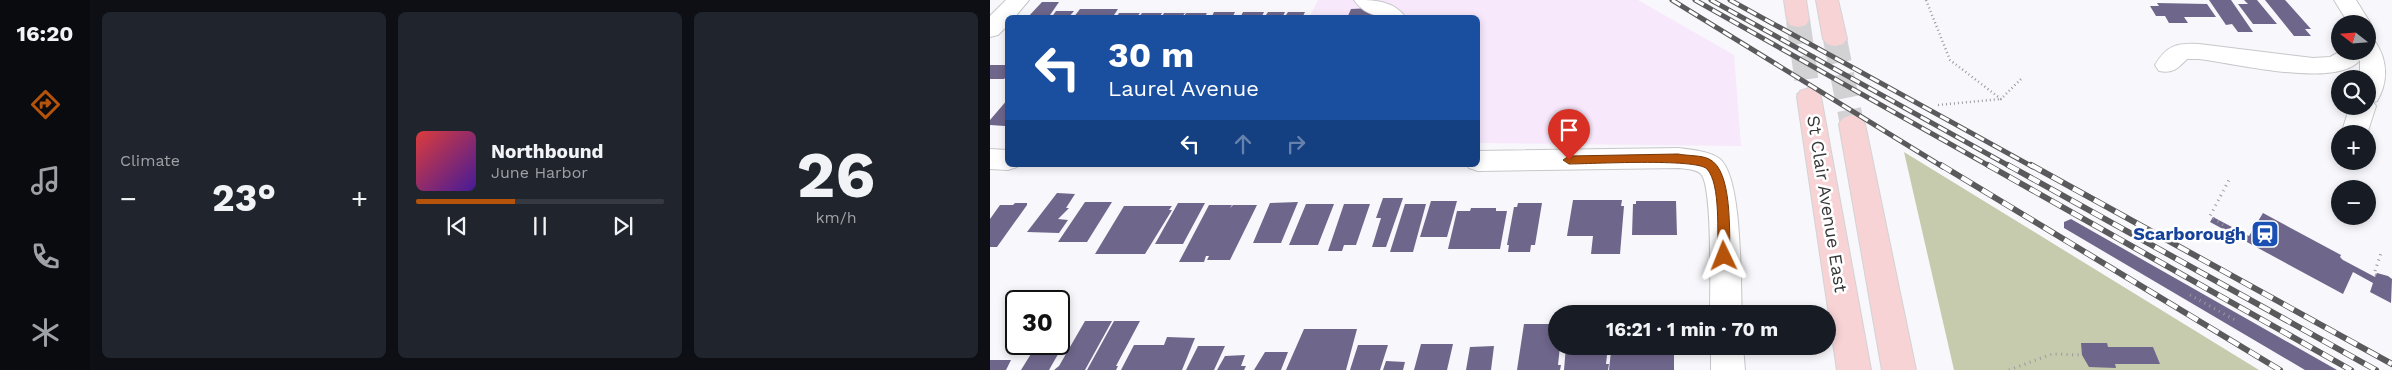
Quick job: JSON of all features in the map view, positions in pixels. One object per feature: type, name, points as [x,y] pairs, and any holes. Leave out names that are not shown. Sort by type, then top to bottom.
[{"type":"main road","points":[[1827,0],[1834,38]]},
{"type":"main road","name":"St Clair Avenue East","points":[[1810,97],[1854,370]]},
{"type":"main road","points":[[1852,124],[1899,370]]},
{"type":"street","points":[[990,30],[1018,0]]},
{"type":"street","points":[[1365,0],[1390,15]]},
{"type":"street","points":[[2345,0],[2354,15]]},
{"type":"street","points":[[2167,65],[2181,50],[2222,52],[2293,65],[2331,65],[2347,60]]},
{"type":"street","points":[[1480,161],[1678,158],[1706,162],[1712,166],[1718,179],[1722,198],[1726,305]]},
{"type":"street","points":[[990,159],[1005,160]]},
{"type":"street","points":[[1727,355],[1728,370]]},
{"type":"path","points":[[1926,0],[1950,60],[2001,98]]},
{"type":"path","points":[[1938,105],[2001,98],[2022,78]]},
{"type":"path","points":[[2223,225],[2210,216],[2230,180]]},
{"type":"path","points":[[2236,232],[2249,239]]},
{"type":"path","points":[[2376,275],[2374,274],[2381,254]]},
{"type":"path","points":[[2190,295],[2235,320]]},
{"type":"path","points":[[2009,370],[2046,353],[2058,352],[2082,355]]},
{"type":"shaded area","points":[[1318,0],[1638,0],[1734,55],[1741,146],[1480,143],[1480,15],[1310,15]]},
{"type":"green space","points":[[1904,152],[2259,370],[1954,370]]},
{"type":"building","points":[[2209,0],[2231,0],[2253,32],[2238,32],[2232,24],[2226,25]]},
{"type":"building","points":[[2244,0],[2257,0],[2277,24],[2253,24],[2238,4],[2248,4]]},
{"type":"building","points":[[2265,0],[2285,0],[2311,29],[2305,29],[2311,36],[2294,36]]},
{"type":"building","points":[[1042,2],[1059,2],[1050,15],[1030,15]]},
{"type":"building","points":[[2157,3],[2207,4],[2216,17],[2184,17],[2188,23],[2169,23],[2165,16],[2156,16],[2150,6],[2159,6]]},
{"type":"building","points":[[1371,8],[1378,14],[1348,15],[1351,9]]},
{"type":"building","points":[[1080,9],[1118,9],[1114,15],[1075,15]]},
{"type":"building","points":[[1056,11],[1074,11],[1071,15],[1053,15]]},
{"type":"building","points":[[1214,12],[1235,12],[1234,15],[1212,15]]},
{"type":"building","points":[[1243,12],[1264,12],[1262,15],[1242,15]]},
{"type":"building","points":[[1268,12],[1285,12],[1284,15],[1266,15]]},
{"type":"building","points":[[1288,12],[1305,12],[1304,15],[1286,15]]},
{"type":"building","points":[[1119,13],[1140,13],[1138,15],[1118,15]]},
{"type":"building","points":[[1142,13],[1162,13],[1161,15],[1140,15]]},
{"type":"building","points":[[1164,13],[1185,13],[1183,15],[1163,15]]},
{"type":"building","points":[[1186,13],[1207,13],[1206,15],[1185,15]]},
{"type":"building","points":[[990,65],[1005,65],[1004,79],[990,79]]},
{"type":"building","points":[[1005,102],[1005,126],[990,125],[990,120]]},
{"type":"building","points":[[1057,193],[1075,194],[1066,208],[1069,208],[1058,219],[1068,220],[1059,233],[1027,232]]},
{"type":"building","points":[[1383,198],[1403,198],[1386,247],[1372,247],[1381,218],[1376,218]]},
{"type":"building","points":[[1573,200],[1622,200],[1621,206],[1624,206],[1620,254],[1591,254],[1593,236],[1567,236]]},
{"type":"building","points":[[1431,201],[1457,201],[1447,237],[1420,237]]},
{"type":"building","points":[[1636,201],[1676,201],[1677,235],[1632,235],[1633,204],[1636,204]]},
{"type":"building","points":[[1085,202],[1112,202],[1087,242],[1058,242]]},
{"type":"building","points":[[1298,202],[1281,243],[1253,243],[1270,203]]},
{"type":"building","points":[[1015,203],[1027,203],[1027,205],[997,247],[990,247],[990,219],[1000,205],[1013,205]]},
{"type":"building","points":[[1178,203],[1205,203],[1183,244],[1155,244]]},
{"type":"building","points":[[1518,203],[1542,203],[1535,245],[1531,245],[1530,252],[1508,252],[1509,245],[1507,245],[1514,207],[1517,207]]},
{"type":"building","points":[[1306,204],[1334,204],[1318,245],[1289,245]]},
{"type":"building","points":[[1344,204],[1370,204],[1356,245],[1344,245],[1342,251],[1328,251]]},
{"type":"building","points":[[1405,204],[1426,204],[1413,252],[1390,252]]},
{"type":"building","points":[[1209,205],[1232,205],[1230,208],[1233,205],[1257,205],[1230,260],[1207,260],[1209,256],[1206,256],[1204,262],[1179,262]]},
{"type":"building","points":[[1124,206],[1172,206],[1169,210],[1172,210],[1145,254],[1095,254]]},
{"type":"building","points":[[1471,208],[1496,208],[1496,211],[1507,211],[1500,249],[1448,249],[1457,211],[1470,211]]},
{"type":"building","points":[[2263,213],[2341,255],[2340,257],[2343,260],[2375,277],[2377,273],[2388,276],[2392,279],[2391,303],[2370,292],[2373,283],[2353,272],[2343,294],[2210,222],[2213,217],[2249,236]]},
{"type":"building","points":[[2071,219],[2337,370],[2305,370],[2064,228],[2064,222]]},
{"type":"building","points":[[1085,321],[1112,321],[1085,370],[1054,370],[1059,366],[1065,355],[1070,355],[1070,347]]},
{"type":"building","points":[[1114,321],[1140,321],[1116,366],[1118,366],[1116,370],[1087,370]]},
{"type":"building","points":[[1524,324],[1548,324],[1548,355],[1559,355],[1558,365],[1561,365],[1560,370],[1517,370]]},
{"type":"building","points":[[1304,329],[1357,329],[1346,370],[1286,370]]},
{"type":"building","points":[[1167,337],[1195,338],[1182,370],[1121,370],[1134,345],[1164,345]]},
{"type":"building","points":[[2081,343],[2107,343],[2108,347],[2153,347],[2160,364],[2115,364],[2116,368],[2089,367],[2082,355]]},
{"type":"building","points":[[1421,344],[1453,344],[1447,370],[1414,370]]},
{"type":"building","points":[[1358,345],[1388,345],[1380,370],[1350,370]]},
{"type":"building","points":[[1198,346],[1225,346],[1214,370],[1186,370]]},
{"type":"building","points":[[1494,346],[1491,370],[1466,370],[1470,347]]},
{"type":"building","points":[[1265,352],[1288,352],[1281,370],[1254,370]]},
{"type":"building","points":[[1030,355],[1058,355],[1049,370],[1021,370]]},
{"type":"building","points":[[1245,355],[1241,366],[1246,366],[1244,370],[1217,370],[1225,356]]},
{"type":"building","points":[[1565,355],[1607,355],[1606,364],[1609,364],[1608,370],[1564,370]]},
{"type":"building","points":[[1611,355],[1674,355],[1674,370],[1609,370]]},
{"type":"building","points":[[990,360],[1011,360],[1006,370],[990,370]]},
{"type":"building","points":[[1386,361],[1405,362],[1403,370],[1383,370]]},
{"type":"tunnel","points":[[1798,20],[1809,97]]},
{"type":"tunnel","points":[[1835,39],[1852,124]]},
{"type":"railway","points":[[1672,0],[1943,167]]},
{"type":"railway","points":[[1695,0],[1991,167]]},
{"type":"railway","points":[[1711,0],[2011,167]]},
{"type":"railway","points":[[1730,0],[2033,167]]},
{"type":"railway","points":[[1941,165],[2280,370]]},
{"type":"railway","points":[[1988,165],[2351,370]]},
{"type":"railway","points":[[2008,165],[2376,370]]},
{"type":"railway","points":[[2031,165],[2392,364]]},
{"type":"place","name":"Scarborough","points":[[2265,234]]},
{"type":"route","points":[[1569,160],[1678,158],[1706,162],[1712,166],[1718,179],[1722,198],[1724,256]]}]
